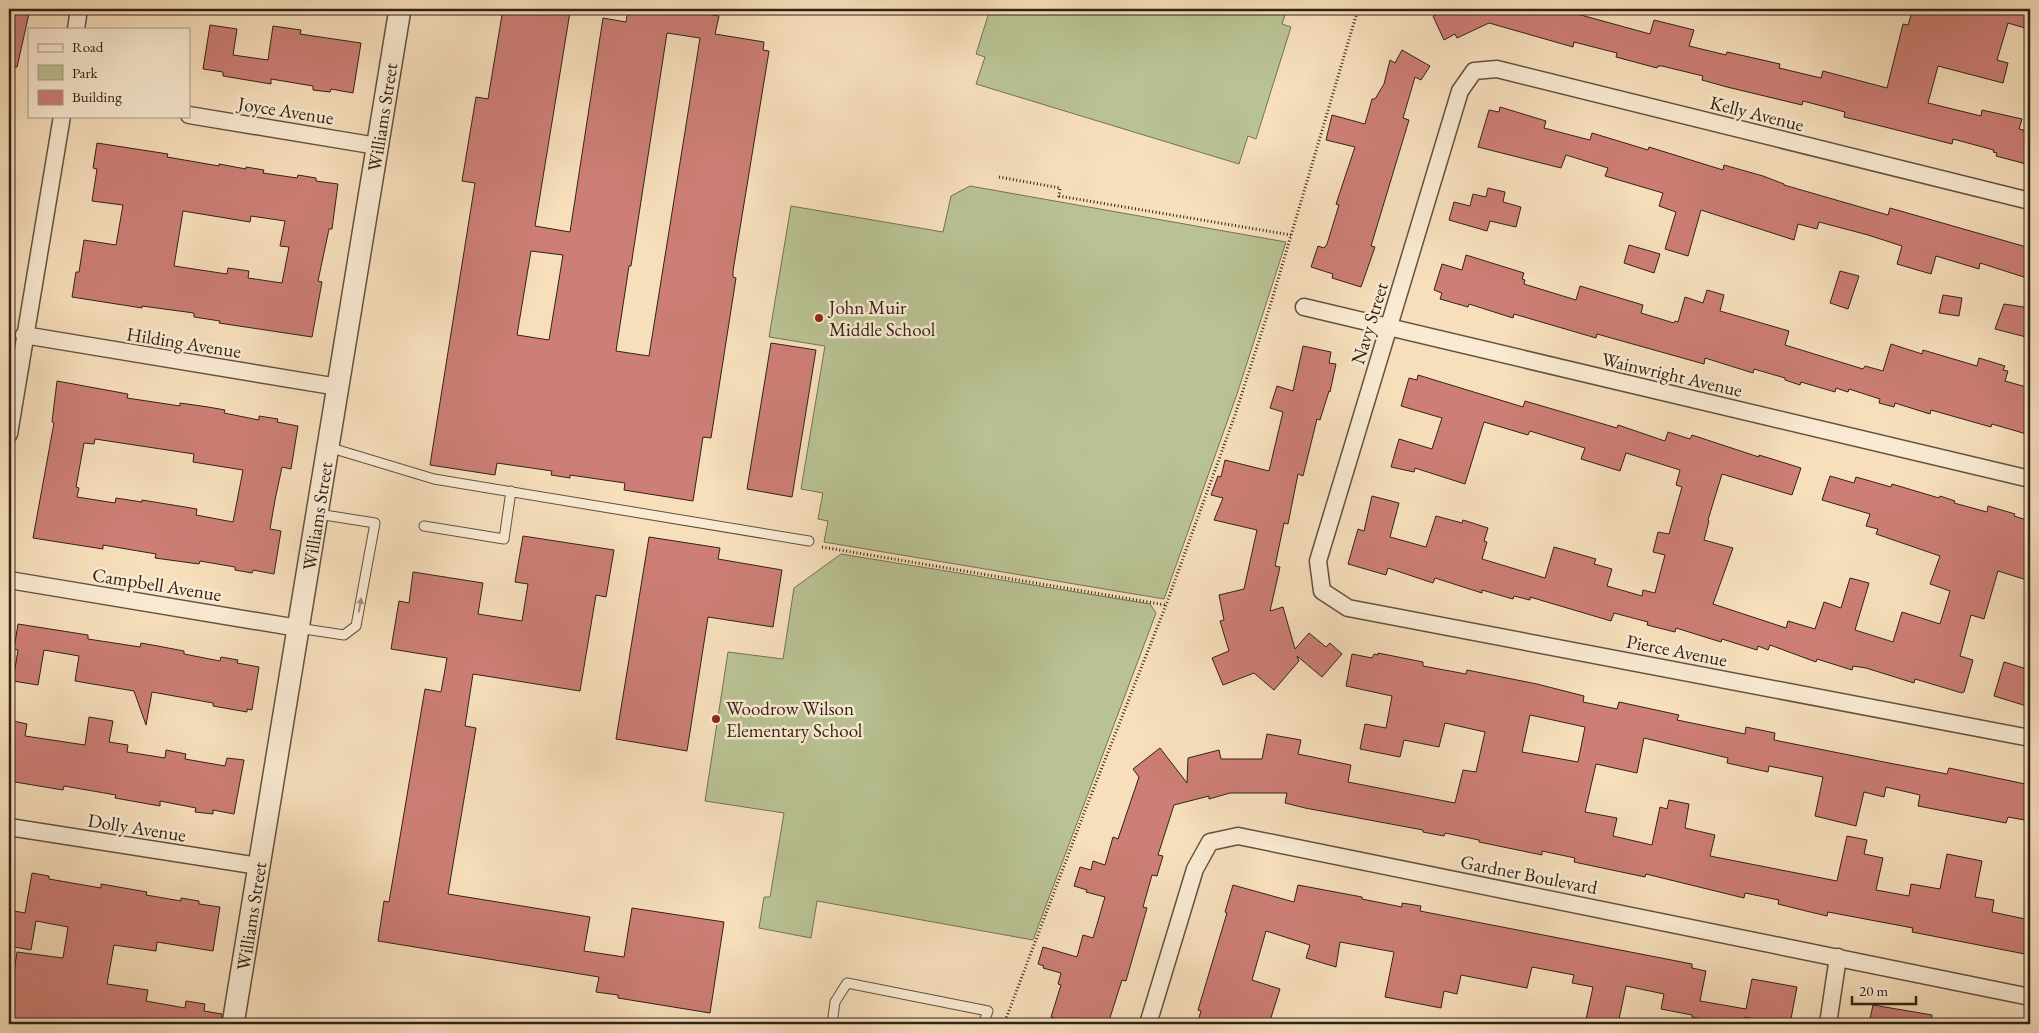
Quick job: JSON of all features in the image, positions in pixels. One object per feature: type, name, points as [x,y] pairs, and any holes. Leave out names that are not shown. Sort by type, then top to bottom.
[{"type":"street","points":[[76,28],[79,9]]},
{"type":"street","name":"Williams Street","points":[[233,1024],[400,9]]},
{"type":"street","name":"Kelly Avenue","points":[[1474,71],[1497,69],[2030,201]]},
{"type":"street","name":"Navy Street","points":[[1322,590],[1318,562],[1460,91],[1474,71]]},
{"type":"street","name":"Joyce Avenue","points":[[190,115],[378,146]]},
{"type":"street","points":[[9,434],[62,118]]},
{"type":"street","name":"Wainwright Avenue","points":[[1304,306],[1389,328],[2030,479]]},
{"type":"street","name":"Hilding Avenue","points":[[24,335],[338,387]]},
{"type":"street","name":"Campbell Avenue","points":[[9,580],[298,628]]},
{"type":"street","name":"Pierce Avenue","points":[[1322,590],[1348,608],[2030,738]]},
{"type":"street","name":"Dolly Avenue","points":[[9,827],[259,866]]},
{"type":"street","name":"Gardner Boulevard","points":[[1148,1024],[1195,869],[1210,842],[1238,836],[2030,997]]},
{"type":"street","points":[[1828,1024],[1838,957]]},
{"type":"lane","points":[[328,447],[434,479],[809,541]]},
{"type":"lane","points":[[424,526],[504,539],[511,492]]},
{"type":"lane","points":[[298,628],[344,635],[356,626],[375,523],[317,514]]},
{"type":"lane","points":[[832,1024],[835,1002],[848,983],[988,1011],[983,1024]]},
{"type":"path","points":[[1004,1024],[1166,605],[1235,416],[1291,236],[1358,9]]},
{"type":"path","points":[[999,177],[1060,188],[1058,196],[1291,236]]},
{"type":"path","points":[[822,547],[1166,605]]},
{"type":"green space","points":[[990,9],[1287,9],[1282,24],[1291,27],[1256,139],[1248,136],[1239,164],[976,84],[985,57],[976,54]]},
{"type":"green space","points":[[970,186],[1286,242],[1237,394],[1164,599],[824,542],[828,521],[818,519],[823,493],[801,489],[825,346],[769,337],[791,206],[943,232],[951,196]]},
{"type":"green space","points":[[841,554],[1150,604],[1156,613],[1033,940],[817,901],[811,938],[759,928],[764,897],[770,897],[784,813],[705,801],[728,652],[783,659],[794,588]]},
{"type":"building","points":[[9,9],[30,9],[17,67],[9,67]]},
{"type":"building","points":[[503,9],[550,9],[570,12],[535,226],[570,232],[603,18],[626,22],[628,9],[675,9],[719,16],[715,34],[764,42],[763,50],[769,51],[733,271],[733,277],[736,278],[711,438],[703,437],[693,501],[624,490],[625,483],[570,475],[570,478],[551,475],[552,471],[497,463],[495,475],[430,465],[475,183],[462,181],[476,97],[488,99]],"holes":[[[667,33],[700,38],[649,356],[616,351]],[[531,251],[563,255],[549,340],[517,335]]]},
{"type":"building","points":[[1449,9],[1559,9],[1650,34],[1654,20],[1694,30],[1689,46],[1726,55],[1727,52],[1780,64],[1779,68],[1821,78],[1823,71],[1887,88],[1903,24],[1908,25],[1913,9],[2030,9],[2025,28],[2008,23],[1997,60],[2008,63],[2003,83],[1938,66],[1928,103],[1981,116],[1982,110],[2022,119],[2019,129],[2030,132],[2030,165],[1996,156],[1997,153],[1993,152],[1994,150],[1953,139],[1952,144],[1844,117],[1845,112],[1803,101],[1802,105],[1727,87],[1702,80],[1703,76],[1662,66],[1657,68],[1616,57],[1617,53],[1574,42],[1573,47],[1489,23],[1457,38],[1455,34],[1444,40],[1433,16]]},
{"type":"building","points":[[210,25],[237,29],[233,55],[268,60],[273,26],[301,30],[300,34],[361,43],[353,93],[331,89],[330,92],[313,90],[313,86],[271,79],[271,84],[223,76],[223,72],[203,69]]},
{"type":"building","points":[[1402,50],[1430,66],[1421,80],[1415,77],[1403,118],[1409,120],[1371,246],[1375,247],[1361,287],[1332,278],[1333,274],[1311,267],[1318,246],[1324,248],[1327,244],[1339,205],[1336,204],[1355,147],[1326,140],[1332,115],[1365,124],[1372,99],[1375,99],[1384,84],[1390,60],[1395,63]]},
{"type":"building","points":[[1500,107],[1546,121],[1544,128],[1590,140],[1592,133],[1648,150],[1649,147],[1723,170],[1724,165],[1763,176],[1784,185],[1888,215],[1890,208],[2030,248],[2030,279],[1980,263],[1979,269],[1936,256],[1931,274],[1897,264],[1902,246],[1868,235],[1819,222],[1817,229],[1798,224],[1794,240],[1701,210],[1688,256],[1665,249],[1676,212],[1659,206],[1663,193],[1605,176],[1608,168],[1566,155],[1561,168],[1478,147],[1489,110],[1499,112]]},
{"type":"building","points":[[97,143],[168,154],[167,157],[219,166],[219,164],[246,169],[246,167],[264,170],[263,173],[297,178],[298,175],[316,178],[316,181],[338,184],[332,229],[329,229],[318,281],[322,282],[312,337],[219,323],[220,321],[194,317],[194,313],[142,306],[142,308],[72,297],[76,272],[79,272],[84,240],[116,245],[123,205],[92,201],[97,169],[93,168]],"holes":[[[183,211],[250,222],[251,216],[285,221],[280,246],[289,247],[282,283],[248,278],[249,271],[228,268],[227,274],[174,266]]]},
{"type":"building","points":[[1488,188],[1505,192],[1503,202],[1521,207],[1516,227],[1490,221],[1487,231],[1449,220],[1454,202],[1470,206],[1473,194],[1486,197]]},
{"type":"building","points":[[1629,245],[1660,254],[1654,273],[1624,263]]},
{"type":"building","points":[[1466,255],[1524,273],[1522,279],[1525,280],[1524,284],[1576,300],[1580,286],[1643,305],[1641,313],[1674,323],[1675,321],[1678,322],[1685,297],[1703,303],[1707,290],[1724,295],[1720,311],[1789,331],[1785,345],[1863,369],[1865,366],[1883,371],[1891,344],[1922,354],[1923,350],[1977,366],[1979,358],[2005,366],[2003,370],[2008,371],[2005,381],[2030,388],[2030,435],[1992,424],[1991,427],[1931,410],[1930,414],[1895,403],[1894,407],[1879,403],[1880,399],[1849,389],[1848,392],[1836,388],[1835,392],[1801,382],[1800,385],[1785,380],[1785,378],[1754,369],[1753,373],[1705,358],[1704,364],[1597,334],[1596,338],[1514,314],[1513,318],[1469,304],[1468,307],[1440,299],[1442,293],[1434,290],[1442,264],[1462,270]]},
{"type":"building","points":[[1840,271],[1859,276],[1848,309],[1830,303]]},
{"type":"building","points":[[1943,295],[1962,298],[1959,316],[1939,313]]},
{"type":"building","points":[[2004,304],[2030,308],[2030,338],[1995,329]]},
{"type":"building","points":[[771,343],[816,350],[792,497],[747,489]]},
{"type":"building","points":[[1303,346],[1331,352],[1329,363],[1336,364],[1330,392],[1320,420],[1317,419],[1303,476],[1298,474],[1288,524],[1284,523],[1275,566],[1280,567],[1270,611],[1283,607],[1295,649],[1309,633],[1326,647],[1330,643],[1342,654],[1322,677],[1297,656],[1299,661],[1274,690],[1254,673],[1223,685],[1212,658],[1229,651],[1220,621],[1224,620],[1219,595],[1244,589],[1257,530],[1214,520],[1223,498],[1211,495],[1218,476],[1221,477],[1225,460],[1269,471],[1283,412],[1270,408],[1277,386],[1293,391]]},
{"type":"building","points":[[1418,375],[1523,407],[1525,401],[1617,428],[1618,425],[1665,441],[1668,432],[1690,439],[1692,435],[1759,457],[1759,455],[1801,468],[1792,495],[1722,474],[1704,540],[1733,548],[1713,604],[1786,628],[1788,621],[1815,629],[1824,602],[1841,608],[1850,578],[1869,583],[1855,630],[1893,642],[1902,612],[1940,624],[1950,591],[1930,584],[1940,556],[1876,534],[1878,529],[1866,526],[1870,514],[1822,500],[1830,476],[1854,483],[1856,477],[1891,487],[1892,484],[1939,498],[1940,496],[1955,501],[1954,503],[1987,512],[1988,506],[2015,514],[2014,516],[2030,521],[2030,581],[1998,571],[1984,619],[1971,615],[1960,656],[1973,660],[1964,692],[1962,693],[1915,679],[1914,683],[1866,668],[1853,666],[1852,670],[1817,659],[1816,662],[1770,645],[1768,650],[1758,646],[1757,650],[1722,639],[1721,642],[1676,628],[1675,632],[1647,625],[1648,622],[1614,613],[1611,621],[1530,597],[1530,600],[1514,596],[1513,599],[1482,590],[1482,593],[1435,578],[1433,583],[1388,568],[1386,575],[1348,564],[1358,529],[1364,531],[1372,496],[1399,503],[1390,537],[1426,547],[1436,516],[1462,523],[1463,520],[1488,528],[1484,541],[1487,542],[1482,559],[1545,578],[1554,547],[1596,559],[1594,564],[1612,569],[1607,586],[1642,596],[1643,590],[1655,593],[1665,555],[1653,552],[1658,532],[1669,534],[1682,487],[1676,485],[1680,470],[1626,453],[1620,471],[1581,459],[1585,448],[1530,431],[1528,435],[1484,422],[1465,484],[1415,468],[1414,472],[1391,467],[1399,439],[1432,449],[1442,418],[1401,406],[1409,378],[1417,380]]},
{"type":"building","points":[[57,381],[128,394],[127,398],[180,406],[180,403],[208,407],[225,410],[224,413],[259,420],[259,416],[278,419],[277,422],[298,426],[291,469],[282,467],[270,529],[281,531],[274,574],[253,570],[252,573],[235,570],[235,567],[200,561],[199,564],[155,558],[156,554],[103,545],[103,549],[33,538],[54,423],[52,422]],"holes":[[[95,439],[194,454],[193,462],[243,470],[233,522],[196,515],[197,509],[142,500],[142,502],[116,498],[115,503],[77,497],[79,488],[76,487],[84,443],[94,444]]]},
{"type":"building","points":[[523,536],[614,550],[606,597],[596,595],[580,691],[473,674],[465,726],[476,728],[448,894],[590,917],[584,951],[624,957],[632,908],[724,922],[710,1013],[618,998],[618,995],[596,992],[599,977],[378,941],[384,901],[389,902],[425,689],[441,692],[447,658],[391,649],[399,601],[409,603],[413,572],[483,583],[478,614],[522,621],[528,584],[515,582]]},
{"type":"building","points":[[649,537],[720,548],[718,559],[782,570],[773,627],[708,617],[687,751],[616,739]]},
{"type":"building","points":[[18,624],[88,635],[88,639],[140,647],[141,643],[163,647],[184,651],[184,654],[220,661],[221,657],[238,660],[237,663],[259,667],[252,710],[247,709],[247,712],[213,706],[213,703],[152,692],[146,725],[134,691],[75,681],[79,656],[44,650],[38,685],[13,681],[18,650],[14,649]]},
{"type":"building","points":[[1378,653],[1423,662],[1423,666],[1466,674],[1467,670],[1537,684],[1584,696],[1583,702],[1617,709],[1619,702],[1679,715],[1677,720],[1745,734],[1746,727],[1775,733],[1774,740],[1947,774],[1949,768],[2030,785],[2030,821],[2008,817],[2006,823],[1918,806],[1920,795],[1886,787],[1884,797],[1864,792],[1856,826],[1815,816],[1823,777],[1769,766],[1768,772],[1727,763],[1728,758],[1644,738],[1637,773],[1596,764],[1585,812],[1617,818],[1613,836],[1652,845],[1660,807],[1667,809],[1669,800],[1689,804],[1685,828],[1715,835],[1710,856],[1837,881],[1847,836],[1867,840],[1864,854],[1883,858],[1876,890],[1909,896],[1911,884],[1940,889],[1947,854],[1982,861],[1975,897],[1994,900],[1992,912],[2030,920],[2030,955],[1912,932],[1913,928],[1828,912],[1827,916],[1778,904],[1779,900],[1745,893],[1744,898],[1646,874],[1645,877],[1574,862],[1575,858],[1542,851],[1542,855],[1445,833],[1444,836],[1423,832],[1423,830],[1305,808],[1285,803],[1287,793],[1230,793],[1174,805],[1158,855],[1163,856],[1157,876],[1152,875],[1143,907],[1147,908],[1126,981],[1122,980],[1108,1024],[1075,1024],[1051,1017],[1061,985],[1058,984],[1061,973],[1043,968],[1044,966],[1038,964],[1043,947],[1077,957],[1083,935],[1093,938],[1105,897],[1086,892],[1087,890],[1074,886],[1080,867],[1091,870],[1093,861],[1105,865],[1113,837],[1118,839],[1139,777],[1133,769],[1160,748],[1187,783],[1188,758],[1219,750],[1221,759],[1262,759],[1267,734],[1301,740],[1298,754],[1351,765],[1348,782],[1455,803],[1463,770],[1476,772],[1485,732],[1445,723],[1439,747],[1404,740],[1400,757],[1360,749],[1365,724],[1386,728],[1392,696],[1346,686],[1352,654],[1372,658],[1374,654],[1378,655]],"holes":[[[1530,715],[1585,727],[1578,762],[1522,752]]]},
{"type":"building","points":[[2004,662],[2030,670],[2030,707],[1994,696]]},
{"type":"building","points":[[89,717],[113,721],[109,742],[128,745],[127,752],[165,758],[166,750],[186,754],[185,759],[225,766],[227,758],[244,760],[234,814],[213,810],[213,814],[195,812],[196,808],[160,801],[160,806],[115,798],[116,795],[64,786],[63,790],[9,781],[9,720],[27,724],[25,736],[85,745]]},
{"type":"building","points":[[32,873],[49,876],[49,879],[101,888],[101,884],[147,892],[146,895],[181,901],[181,898],[199,901],[199,904],[220,907],[213,951],[157,942],[156,951],[114,945],[107,984],[148,990],[146,1001],[185,1008],[186,1001],[205,1004],[204,1011],[222,1014],[221,1024],[9,1024],[9,1006],[17,952],[63,958],[68,927],[36,921],[31,950],[9,946],[9,910],[25,913]]},
{"type":"building","points":[[1233,885],[1294,902],[1298,885],[1362,897],[1362,899],[1402,907],[1402,903],[1421,906],[1420,911],[1692,964],[1692,968],[1706,971],[1700,1001],[1746,1009],[1752,979],[1797,987],[1790,1024],[1779,1024],[1745,1017],[1744,1024],[1735,1024],[1692,1017],[1692,1015],[1661,1009],[1664,994],[1626,986],[1618,1024],[1585,1024],[1593,987],[1572,983],[1574,975],[1532,967],[1527,988],[1461,975],[1457,994],[1444,991],[1441,1008],[1385,997],[1394,952],[1340,942],[1336,967],[1306,958],[1310,945],[1266,931],[1252,980],[1280,989],[1269,1024],[1197,1024],[1201,1011],[1198,1010],[1227,913],[1225,912]]},
{"type":"building","points":[[1873,1005],[1932,1015],[1931,1024],[1869,1024]]},
{"type":"place","name":"John Muir Middle School","points":[[819,318]]},
{"type":"place","name":"Woodrow Wilson Elementary School","points":[[716,719]]}]
